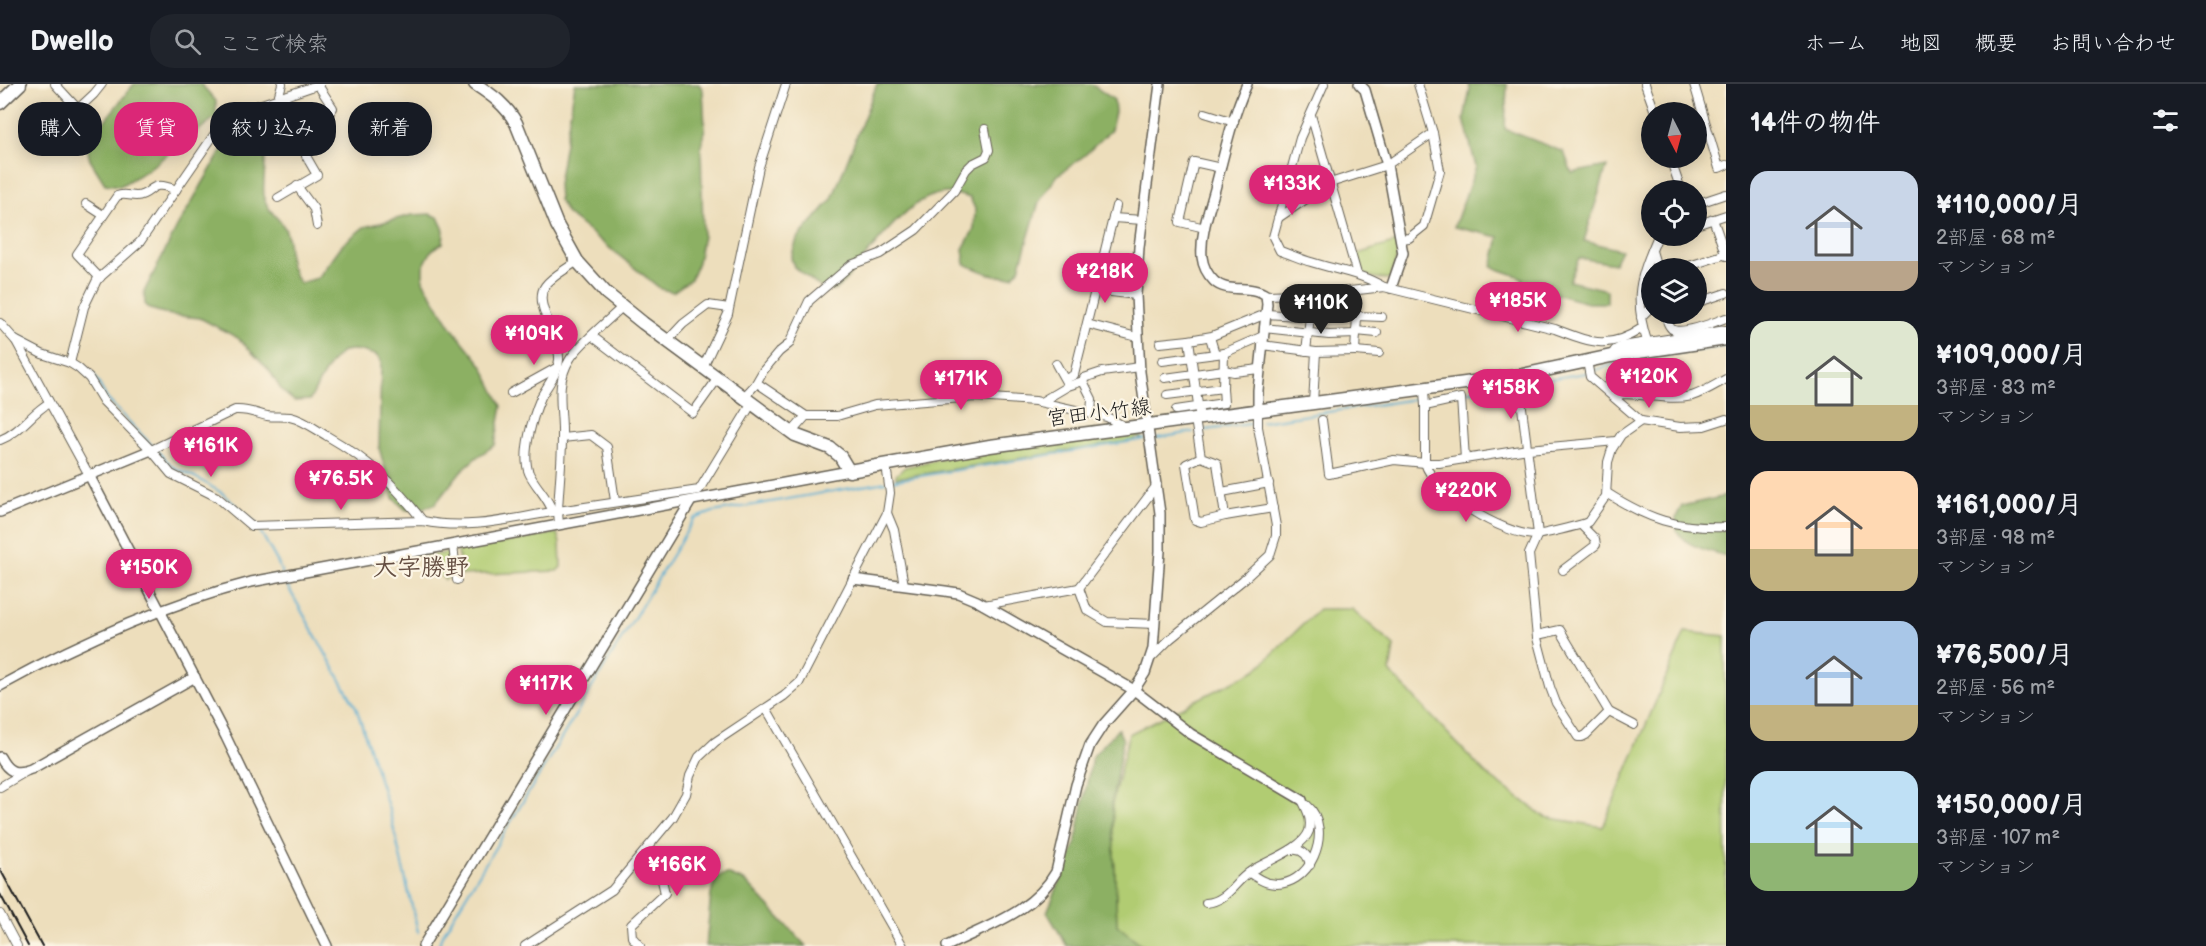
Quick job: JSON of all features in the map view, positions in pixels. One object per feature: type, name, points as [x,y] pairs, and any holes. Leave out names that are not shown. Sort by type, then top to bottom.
[{"type":"main road","points":[[0,103],[19,84]]},
{"type":"main road","points":[[475,84],[503,104],[513,117],[557,225],[577,261],[606,293],[667,341],[792,432],[831,448],[840,456],[849,471]]},
{"type":"main road","name":"宮田小竹線","points":[[849,471],[990,446],[1147,426],[1258,419],[1313,404],[1424,398],[1518,382],[1611,356],[1726,339]]},
{"type":"street","points":[[19,84],[24,84]]},
{"type":"street","points":[[55,84],[72,102]]},
{"type":"street","points":[[85,102],[102,84]]},
{"type":"street","points":[[278,98],[282,84]]},
{"type":"street","points":[[703,367],[729,308],[759,167],[786,84]]},
{"type":"street","points":[[955,945],[1024,907],[1048,885],[1056,873],[1076,785],[1090,745],[1103,725],[1134,690],[1152,657],[1160,551],[1160,513],[1140,367],[1136,295],[1160,84]]},
{"type":"street","points":[[1247,84],[1234,122],[1205,228],[1203,265],[1211,279],[1225,287],[1257,291],[1266,296],[1387,288]]},
{"type":"street","points":[[1324,84],[1300,138],[1278,218],[1274,237],[1280,251],[1357,274],[1387,288],[1555,329],[1591,342],[1608,342],[1633,334],[1642,327]]},
{"type":"street","points":[[1401,239],[1409,238],[1424,226],[1440,171],[1433,133],[1418,84]]},
{"type":"street","points":[[1645,84],[1651,102]]},
{"type":"street","points":[[1694,84],[1719,168],[1726,165]]},
{"type":"street","points":[[70,363],[90,292],[100,278],[135,248],[220,126],[244,110],[319,85],[333,108],[305,147],[306,156],[317,175],[278,198]]},
{"type":"street","points":[[1362,85],[1387,165],[1403,254],[1387,288]]},
{"type":"street","points":[[1204,113],[1234,122]]},
{"type":"street","points":[[1311,116],[1357,274]]},
{"type":"street","points":[[0,322],[3,332],[15,340],[42,354],[70,363],[88,378],[103,401],[171,474],[217,497],[251,526],[423,522],[465,525],[699,490],[757,383],[779,352],[789,344],[809,301],[851,265],[880,254],[916,230],[954,191],[972,164],[986,157],[989,150],[985,129]]},
{"type":"street","points":[[1278,218],[1330,183],[1387,165],[1433,133]]},
{"type":"street","points":[[1205,228],[1179,222],[1194,162],[1221,168]]},
{"type":"street","points":[[100,278],[77,254],[117,196],[121,194],[138,196],[145,194],[153,186],[160,185],[176,190]]},
{"type":"street","points":[[297,186],[314,210],[317,226]]},
{"type":"street","points":[[1707,200],[1726,194]]},
{"type":"street","points":[[86,204],[103,215]]},
{"type":"street","points":[[1041,402],[1074,375],[1116,206]]},
{"type":"street","points":[[1707,221],[1726,215]]},
{"type":"street","points":[[1113,218],[1143,220]]},
{"type":"street","points":[[1707,261],[1726,255],[1723,236],[1713,219]]},
{"type":"street","points":[[1648,258],[1654,246]]},
{"type":"street","points":[[1652,251],[1654,258]]},
{"type":"street","points":[[559,525],[547,498],[530,475],[527,463],[530,433],[535,414],[558,367],[558,346],[542,305],[542,292],[550,281],[577,261]]},
{"type":"street","points":[[1641,284],[1638,302],[1641,317]]},
{"type":"street","points":[[1095,290],[1136,295]]},
{"type":"street","points":[[1707,299],[1726,293]]},
{"type":"street","points":[[1152,657],[1170,639],[1270,555],[1276,536],[1258,419],[1259,369],[1266,296]]},
{"type":"street","points":[[667,341],[683,324],[708,305],[729,308]]},
{"type":"street","points":[[555,512],[562,438],[559,399],[568,363],[623,306]]},
{"type":"street","points":[[1160,343],[1210,337],[1266,314],[1332,318],[1382,317]]},
{"type":"street","points":[[1355,351],[1357,316]]},
{"type":"street","points":[[1306,351],[1310,317]]},
{"type":"street","points":[[1707,324],[1726,318]]},
{"type":"street","points":[[1087,324],[1137,337]]},
{"type":"street","points":[[1642,324],[1647,341]]},
{"type":"street","points":[[1669,324],[1676,331],[1706,324]]},
{"type":"street","points":[[1611,356],[1622,346],[1726,330]]},
{"type":"street","points":[[1162,361],[1224,353],[1263,336],[1308,333],[1329,335],[1377,333]]},
{"type":"street","points":[[592,336],[693,413],[718,378]]},
{"type":"street","points":[[1263,336],[1306,351],[1379,353]]},
{"type":"street","points":[[1210,337],[1215,354]]},
{"type":"street","points":[[15,340],[161,610],[327,946]]},
{"type":"street","points":[[1189,340],[1201,457]]},
{"type":"street","points":[[1313,404],[1316,352]]},
{"type":"street","points":[[1197,422],[1224,403],[1224,353]]},
{"type":"street","points":[[1587,361],[1590,377],[1641,421],[1680,427],[1704,426],[1726,419]]},
{"type":"street","points":[[511,393],[568,363]]},
{"type":"street","points":[[1056,364],[1067,383]]},
{"type":"street","points":[[1067,383],[1083,381],[1084,378],[1102,372],[1140,367]]},
{"type":"street","points":[[1166,378],[1224,370],[1234,372],[1259,369]]},
{"type":"street","points":[[1616,398],[1622,394],[1669,398],[1690,396],[1703,392],[1726,379]]},
{"type":"street","points":[[1083,381],[1092,399],[1091,414]]},
{"type":"street","points":[[1518,382],[1538,534],[1529,554],[1537,635],[1550,687],[1556,703],[1578,737],[1586,735],[1609,712]]},
{"type":"street","points":[[757,383],[806,416],[837,416],[875,405],[975,397],[1041,402],[1107,417],[1129,429]]},
{"type":"street","points":[[1167,395],[1223,387]]},
{"type":"street","points":[[1465,459],[1461,398],[1424,398],[1427,470],[1437,482],[1470,510],[1496,524],[1519,532],[1538,534],[1581,525],[1588,522],[1607,493],[1608,462],[1616,441],[1641,421]]},
{"type":"street","points":[[0,440],[17,431],[39,409],[49,403]]},
{"type":"street","points":[[0,512],[151,450],[235,410],[244,409],[268,416],[290,417],[307,423],[346,446],[398,489],[423,522]]},
{"type":"street","points":[[1176,410],[1197,422]]},
{"type":"street","points":[[792,432],[806,416]]},
{"type":"street","points":[[1322,420],[1329,474],[1394,460],[1425,463],[1528,449],[1616,441]]},
{"type":"street","points":[[562,438],[591,435],[607,447],[615,501]]},
{"type":"street","points":[[1226,516],[1217,463],[1201,457],[1186,464],[1195,520],[1201,522],[1273,508]]},
{"type":"street","points":[[525,946],[612,890],[673,817],[686,794],[690,776],[699,757],[715,742],[799,683],[886,513],[890,493],[886,465]]},
{"type":"street","points":[[0,686],[86,641],[161,610],[226,588],[287,574],[849,471]]},
{"type":"street","points":[[1222,492],[1269,483]]},
{"type":"street","points":[[984,605],[1079,588],[1157,485]]},
{"type":"street","points":[[1607,493],[1636,511],[1672,524],[1726,527]]},
{"type":"street","points":[[423,946],[692,501]]},
{"type":"street","points":[[886,513],[894,530],[904,585]]},
{"type":"street","points":[[1563,570],[1596,545],[1595,539],[1581,525]]},
{"type":"street","points":[[453,545],[458,578]]},
{"type":"street","points":[[853,579],[958,593],[984,605],[1134,690],[1191,734],[1311,807],[1317,822],[1318,839],[1306,872],[1281,884],[1266,883],[1249,873]]},
{"type":"street","points":[[1079,588],[1087,610],[1107,622],[1155,624]]},
{"type":"street","points":[[1537,635],[1560,630],[1609,712],[1635,725]]},
{"type":"street","points":[[0,787],[195,677]]},
{"type":"street","points":[[766,708],[903,946]]},
{"type":"street","points":[[0,757],[6,768],[11,771],[17,773],[31,769]]},
{"type":"street","points":[[1206,903],[1219,901],[1249,873],[1291,850],[1306,837],[1309,831],[1309,813],[1302,800]]},
{"type":"street","points":[[640,946],[632,937],[631,925],[665,892],[661,876],[647,849]]},
{"type":"street","points":[[1291,850],[1300,850],[1306,855],[1310,865]]},
{"type":"street","points":[[0,914],[17,946]]},
{"type":"green space","points":[[134,84],[201,84],[216,101],[210,102],[210,122],[198,131],[198,102],[120,102]]},
{"type":"green space","points":[[575,84],[699,84],[703,90],[705,128],[701,146],[703,236],[698,262],[691,279],[673,292],[661,289],[567,214],[559,200],[558,184]]},
{"type":"green space","points":[[877,84],[1091,84],[1114,100],[1115,112],[1111,130],[1085,155],[1057,176],[1039,202],[1019,269],[1013,276],[983,272],[965,264],[963,249],[974,229],[975,209],[970,198],[947,193],[931,196],[916,204],[886,232],[836,290],[824,290],[794,267],[791,258],[797,239],[832,199]]},
{"type":"green space","points":[[1469,84],[1507,84],[1505,129],[1564,152],[1572,173],[1607,166],[1584,241],[1621,250],[1614,264],[1579,258],[1569,281],[1607,290],[1607,303],[1588,303],[1544,291],[1540,313],[1517,304],[1523,278],[1492,267],[1499,237],[1454,227],[1476,167],[1464,119]]},
{"type":"green space","points":[[114,109],[114,156],[165,156],[146,171],[120,186],[105,184],[89,156],[102,156],[102,124]]},
{"type":"green space","points":[[219,156],[265,156],[265,200],[286,231],[290,263],[300,283],[318,278],[342,245],[364,227],[412,215],[430,214],[438,217],[444,230],[443,243],[432,250],[423,267],[423,281],[452,328],[482,365],[502,406],[495,445],[461,471],[435,504],[421,509],[406,510],[393,498],[379,448],[381,361],[376,355],[355,350],[343,352],[328,367],[310,400],[294,401],[282,391],[269,370],[238,338],[200,318],[171,315],[150,309],[145,304],[144,292],[177,227]]},
{"type":"green space","points":[[1397,242],[1399,252],[1390,278],[1369,276],[1358,270],[1354,255]]},
{"type":"green space","points":[[1137,432],[1142,439],[1137,437],[1132,441],[896,478],[896,475],[905,467],[956,455]]},
{"type":"green space","points":[[1726,496],[1726,556],[1701,549],[1685,541],[1676,528],[1677,514],[1682,506]]},
{"type":"green space","points":[[557,533],[560,543],[561,567],[557,571],[461,575],[458,551]]},
{"type":"green space","points":[[450,552],[453,574],[445,580],[420,558]]},
{"type":"green space","points":[[1319,609],[1352,609],[1394,646],[1390,672],[1485,773],[1545,817],[1603,827],[1685,632],[1725,636],[1726,946],[1143,946],[1117,925],[1112,804],[1129,734],[1256,670]]},
{"type":"green space","points":[[1118,729],[1123,740],[1112,801],[1117,925],[1143,946],[1067,946],[1047,912],[1075,846],[1092,757]]},
{"type":"green space","points":[[727,874],[746,882],[806,946],[706,946],[711,894],[716,877]]},
{"type":"waterway","points":[[9,329],[39,348],[68,358]]},
{"type":"waterway","points":[[1523,383],[1586,373],[1624,361],[1726,346]]},
{"type":"waterway","points":[[74,359],[94,375],[107,399],[173,467],[222,493],[256,524]]},
{"type":"waterway","points":[[1428,397],[1517,384]]},
{"type":"waterway","points":[[1261,422],[1422,398]]},
{"type":"waterway","points":[[1199,431],[1256,423]]},
{"type":"waterway","points":[[1152,439],[1193,432]]},
{"type":"waterway","points":[[891,481],[1146,439]]},
{"type":"waterway","points":[[439,946],[441,937],[694,519],[713,512],[886,482]]},
{"type":"waterway","points":[[259,529],[282,574]]},
{"type":"waterway","points":[[284,580],[356,707],[390,813],[418,932]]},
{"type":"waterway","points":[[326,929],[334,946]]},
{"type":"railway","points":[[0,869],[42,946]]},
{"type":"railway","points":[[0,894],[28,946]]},
{"type":"district","name":"大字勝野","points":[[421,567]]}]
